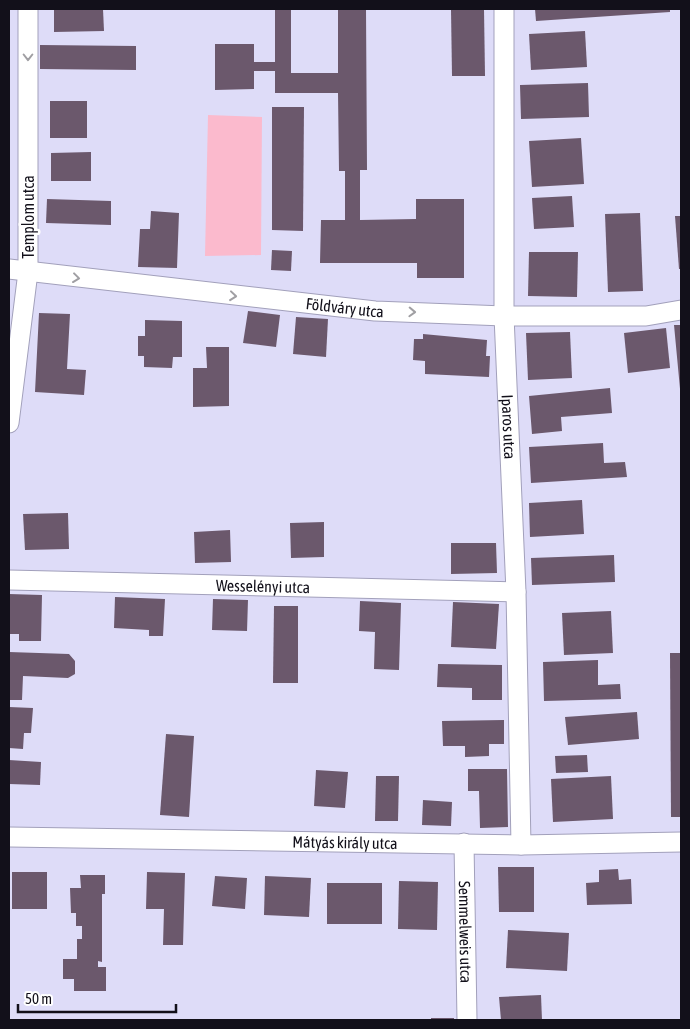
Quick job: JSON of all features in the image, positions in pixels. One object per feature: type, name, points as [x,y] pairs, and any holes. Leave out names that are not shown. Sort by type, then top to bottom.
[{"type":"street","name":"Templom utca","points":[[9,423],[28,272],[28,9]]},
{"type":"street","name":"Iparos utca","points":[[504,9],[504,316],[516,592],[521,845]]},
{"type":"street","name":"Földváry utca","points":[[9,269],[375,311],[504,316],[646,316],[681,310]]},
{"type":"street","name":"Wesselényi utca","points":[[9,580],[516,592]]},
{"type":"street","name":"Mátyás király utca","points":[[9,837],[521,845],[681,842]]},
{"type":"street","name":"Semmelweis utca","points":[[464,843],[467,1020]]},
{"type":"shaded area","points":[[208,115],[262,117],[261,255],[205,256]]},
{"type":"building","points":[[54,9],[103,9],[104,31],[54,32]]},
{"type":"building","points":[[275,9],[291,9],[291,73],[338,73],[338,9],[366,9],[367,170],[360,170],[360,220],[416,219],[416,199],[464,199],[464,278],[417,278],[417,263],[320,263],[321,220],[345,220],[345,171],[339,171],[338,93],[275,93],[275,71],[254,71],[254,89],[215,90],[215,44],[254,44],[254,62],[275,62]]},
{"type":"building","points":[[451,9],[484,9],[485,76],[452,76]]},
{"type":"building","points":[[535,9],[670,9],[670,12],[536,21]]},
{"type":"building","points":[[585,31],[587,67],[531,70],[529,34]]},
{"type":"building","points":[[40,45],[136,46],[136,70],[40,69]]},
{"type":"building","points":[[588,83],[589,117],[521,119],[520,85]]},
{"type":"building","points":[[50,101],[87,101],[87,138],[50,138]]},
{"type":"building","points":[[272,107],[304,107],[303,231],[272,230]]},
{"type":"building","points":[[581,138],[584,184],[532,187],[529,141]]},
{"type":"building","points":[[91,152],[91,181],[51,181],[51,153]]},
{"type":"building","points":[[572,196],[574,227],[534,229],[532,198]]},
{"type":"building","points":[[47,199],[111,201],[111,225],[46,223]]},
{"type":"building","points":[[151,211],[179,213],[177,268],[138,267],[140,229],[150,229]]},
{"type":"building","points":[[640,213],[643,291],[608,292],[605,214]]},
{"type":"building","points":[[675,216],[681,216],[681,269],[679,269]]},
{"type":"building","points":[[272,250],[292,251],[291,271],[271,270]]},
{"type":"building","points":[[529,252],[578,252],[577,297],[528,296]]},
{"type":"building","points":[[248,311],[280,315],[276,347],[243,343]]},
{"type":"building","points":[[39,313],[70,314],[67,369],[86,370],[84,395],[35,392]]},
{"type":"building","points":[[296,317],[328,319],[326,357],[293,354]]},
{"type":"building","points":[[145,320],[182,321],[182,357],[173,357],[172,368],[144,367],[144,356],[138,356],[138,336],[145,336]]},
{"type":"building","points":[[674,325],[681,325],[681,389],[680,389]]},
{"type":"building","points":[[666,328],[670,368],[628,373],[624,333]]},
{"type":"building","points":[[570,332],[572,378],[528,380],[526,333]]},
{"type":"building","points":[[423,334],[487,340],[486,356],[490,356],[489,377],[425,374],[425,361],[413,360],[414,339],[423,339]]},
{"type":"building","points":[[206,347],[229,347],[229,406],[193,407],[193,368],[207,368]]},
{"type":"building","points":[[610,388],[612,413],[561,417],[562,431],[532,434],[529,396]]},
{"type":"building","points":[[603,443],[604,463],[625,462],[627,477],[531,483],[529,447]]},
{"type":"building","points":[[582,500],[584,534],[530,537],[529,503]]},
{"type":"building","points":[[68,513],[69,549],[25,550],[23,514]]},
{"type":"building","points":[[324,522],[324,557],[291,558],[290,523]]},
{"type":"building","points":[[230,530],[231,562],[195,563],[194,532]]},
{"type":"building","points":[[451,543],[496,543],[497,573],[451,574]]},
{"type":"building","points":[[614,555],[615,582],[532,585],[531,558]]},
{"type":"building","points":[[9,594],[42,595],[41,641],[19,641],[19,634],[9,634]]},
{"type":"building","points":[[115,597],[165,599],[163,636],[149,636],[149,630],[114,628]]},
{"type":"building","points":[[213,599],[248,600],[247,631],[212,630]]},
{"type":"building","points":[[360,601],[401,603],[399,670],[374,669],[375,632],[359,631]]},
{"type":"building","points":[[453,602],[499,604],[496,649],[451,647]]},
{"type":"building","points":[[274,606],[298,606],[298,683],[273,683]]},
{"type":"building","points":[[611,611],[613,653],[564,655],[562,613]]},
{"type":"building","points":[[9,652],[69,654],[75,661],[75,674],[68,678],[23,676],[22,700],[9,700]]},
{"type":"building","points":[[670,653],[681,653],[681,817],[671,817]]},
{"type":"building","points":[[598,660],[598,685],[620,684],[621,699],[544,701],[543,662]]},
{"type":"building","points":[[438,664],[502,665],[502,700],[472,700],[472,688],[437,687]]},
{"type":"building","points":[[9,707],[33,708],[31,733],[24,733],[23,749],[9,748]]},
{"type":"building","points":[[637,712],[639,739],[568,745],[565,717]]},
{"type":"building","points":[[504,720],[504,744],[489,744],[489,756],[465,757],[465,746],[443,746],[442,721]]},
{"type":"building","points":[[166,734],[194,736],[189,817],[160,815]]},
{"type":"building","points":[[587,755],[588,772],[556,773],[555,756]]},
{"type":"building","points":[[9,760],[41,762],[40,785],[9,784]]},
{"type":"building","points":[[468,769],[507,769],[508,827],[480,828],[479,791],[468,791]]},
{"type":"building","points":[[316,770],[348,772],[345,808],[314,806]]},
{"type":"building","points":[[376,776],[399,776],[398,821],[375,821]]},
{"type":"building","points":[[611,776],[613,819],[553,822],[551,779]]},
{"type":"building","points":[[423,800],[452,802],[451,826],[422,825]]},
{"type":"building","points":[[498,867],[534,867],[534,912],[499,912]]},
{"type":"building","points":[[618,869],[619,880],[631,879],[632,904],[587,905],[586,883],[599,882],[599,870]]},
{"type":"building","points":[[12,872],[47,872],[47,909],[12,909]]},
{"type":"building","points":[[147,872],[185,873],[183,945],[163,945],[164,909],[146,909]]},
{"type":"building","points":[[80,875],[105,875],[105,894],[102,894],[102,962],[98,961],[98,967],[106,967],[106,991],[74,991],[74,979],[63,979],[63,959],[77,959],[77,939],[82,939],[82,926],[76,926],[76,913],[71,913],[70,888],[81,888]]},
{"type":"building","points":[[215,876],[247,878],[245,909],[212,906]]},
{"type":"building","points":[[265,876],[311,878],[309,917],[264,915]]},
{"type":"building","points":[[399,881],[438,882],[437,930],[398,929]]},
{"type":"building","points":[[327,883],[382,883],[382,924],[327,924]]},
{"type":"building","points":[[508,930],[569,933],[567,971],[506,968]]},
{"type":"building","points":[[541,995],[542,1020],[501,1020],[499,997]]},
{"type":"building","points":[[431,1018],[454,1018],[454,1020],[431,1020]]}]
